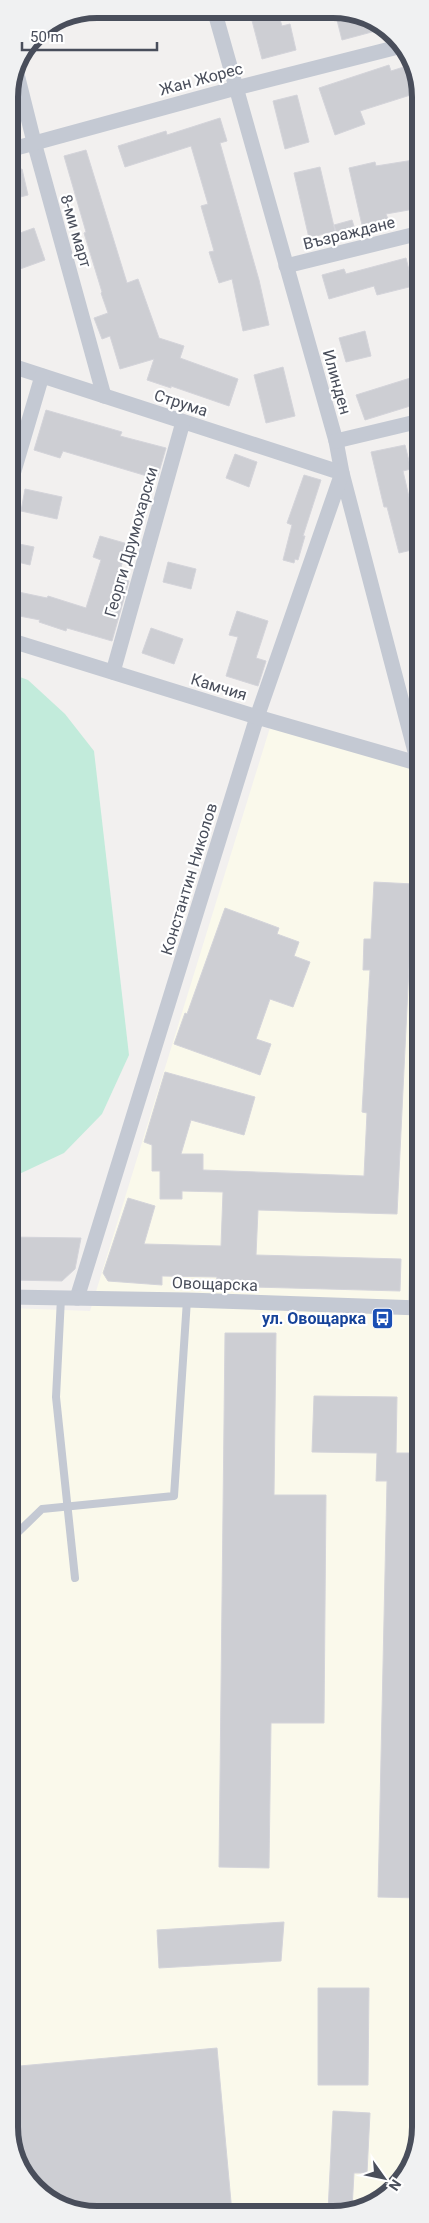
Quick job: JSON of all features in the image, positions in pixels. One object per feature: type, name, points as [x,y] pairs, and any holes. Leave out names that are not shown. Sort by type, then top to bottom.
[{"type":"street","name":"Илинден","points":[[216,17],[336,441],[342,473],[412,737]]},
{"type":"street","name":"Жан Жорес","points":[[18,147],[236,88],[395,48]]},
{"type":"street","name":"8-ми март","points":[[19,83],[104,396]]},
{"type":"street","name":"Възраждане","points":[[286,266],[412,235]]},
{"type":"street","name":"Струма","points":[[18,368],[342,473]]},
{"type":"street","points":[[18,458],[42,376]]},
{"type":"street","name":"Георги Друмохарски","points":[[113,672],[183,422]]},
{"type":"street","points":[[336,441],[412,423]]},
{"type":"street","name":"Константин Николов","points":[[77,1298],[257,717],[342,473]]},
{"type":"street","name":"Камчия","points":[[18,643],[257,717],[412,761]]},
{"type":"street","name":"Овощарска","points":[[17,1297],[186,1300],[412,1308]]},
{"type":"lane","points":[[61,1298],[56,1397],[75,1578]]},
{"type":"lane","points":[[17,1533],[42,1508],[174,1496],[186,1300]]},
{"type":"shaded area","points":[[272,721],[412,762],[412,2127],[406,2157],[392,2179],[368,2197],[353,2203],[333,2206],[96,2206],[81,2204],[61,2197],[48,2189],[34,2175],[22,2152],[17,2127],[17,1308],[90,1311]]},
{"type":"green space","points":[[18,676],[28,680],[65,714],[94,751],[129,1055],[102,1114],[64,1153],[17,1175]]},
{"type":"building","points":[[251,17],[279,17],[282,26],[290,24],[296,50],[262,59]]},
{"type":"building","points":[[336,17],[363,23],[376,31],[342,40]]},
{"type":"building","points":[[389,65],[391,71],[406,66],[412,95],[360,111],[365,124],[335,135],[319,88]]},
{"type":"building","points":[[297,95],[309,142],[285,149],[273,101]]},
{"type":"building","points":[[220,118],[227,141],[220,143],[259,280],[269,325],[243,331],[232,279],[219,283],[209,252],[214,251],[201,206],[208,204],[191,146],[125,167],[118,146],[166,131],[167,135]]},
{"type":"building","points":[[86,150],[127,283],[138,279],[159,338],[184,346],[180,358],[238,379],[229,406],[171,386],[171,388],[147,380],[154,359],[120,369],[110,336],[102,339],[94,318],[108,313],[84,233],[86,232],[64,156]]},
{"type":"building","points":[[412,160],[412,209],[386,214],[388,219],[362,225],[349,168],[375,162],[376,166]]},
{"type":"building","points":[[320,167],[335,231],[309,238],[294,173]]},
{"type":"building","points":[[22,169],[28,195],[18,198],[18,170]]},
{"type":"building","points":[[352,220],[357,236],[339,241],[334,225]]},
{"type":"building","points":[[34,228],[45,260],[18,270],[18,234]]},
{"type":"building","points":[[406,258],[412,286],[377,295],[374,286],[329,299],[322,275],[344,269],[346,274]]},
{"type":"building","points":[[365,331],[371,356],[346,362],[339,338]]},
{"type":"building","points":[[283,367],[295,416],[266,423],[254,375]]},
{"type":"building","points":[[412,378],[412,405],[365,420],[356,395]]},
{"type":"building","points":[[46,410],[122,432],[120,436],[166,448],[157,479],[63,451],[60,458],[34,450]]},
{"type":"building","points":[[405,445],[411,469],[403,471],[412,510],[412,550],[399,553],[387,507],[384,507],[371,452]]},
{"type":"building","points":[[235,454],[257,462],[249,487],[226,478]]},
{"type":"building","points":[[304,475],[321,480],[303,536],[305,536],[298,560],[295,559],[294,563],[283,560],[292,525],[287,523]]},
{"type":"building","points":[[25,489],[62,497],[57,519],[21,511]]},
{"type":"building","points":[[100,536],[128,544],[118,577],[129,581],[112,641],[67,628],[66,631],[39,622],[40,620],[18,616],[18,592],[47,598],[48,596],[86,608],[101,560],[93,557]]},
{"type":"building","points":[[18,544],[34,547],[30,565],[18,562]]},
{"type":"building","points":[[168,562],[196,569],[191,589],[163,582]]},
{"type":"building","points":[[237,611],[268,621],[256,658],[266,661],[258,686],[226,676],[238,637],[229,635]]},
{"type":"building","points":[[151,628],[183,639],[174,664],[142,653]]},
{"type":"building","points":[[374,882],[412,884],[397,1214],[258,1210],[256,1255],[401,1259],[400,1291],[216,1286],[217,1277],[162,1276],[162,1285],[108,1281],[103,1273],[128,1198],[155,1206],[144,1244],[221,1246],[223,1192],[182,1191],[182,1199],[160,1199],[160,1171],[152,1171],[152,1145],[144,1142],[165,1072],[255,1097],[244,1135],[191,1120],[181,1154],[203,1154],[203,1170],[364,1176],[367,1113],[362,1112],[370,970],[363,970],[364,939],[371,939]]},
{"type":"building","points":[[225,908],[279,928],[277,934],[299,942],[294,956],[310,962],[293,1007],[270,999],[256,1039],[271,1044],[260,1075],[174,1044],[185,1013],[187,1014]]},
{"type":"building","points":[[17,1237],[81,1238],[75,1269],[62,1281],[17,1280]]},
{"type":"building","points":[[225,1333],[276,1333],[274,1495],[326,1495],[324,1723],[271,1723],[269,1868],[219,1867]]},
{"type":"building","points":[[314,1396],[397,1397],[396,1453],[412,1453],[412,1898],[378,1897],[387,1481],[376,1481],[377,1453],[312,1452]]},
{"type":"building","points":[[284,1922],[281,1961],[159,1968],[157,1930]]},
{"type":"building","points":[[318,1988],[369,1988],[368,2085],[318,2085]]},
{"type":"building","points":[[217,2048],[231,2206],[96,2206],[71,2201],[48,2189],[34,2175],[26,2162],[18,2137],[17,2066]]},
{"type":"building","points":[[333,2111],[370,2113],[367,2173],[354,2173],[352,2203],[328,2206]]},
{"type":"place","name":"ул. Овощарка","points":[[382,1318]]}]
